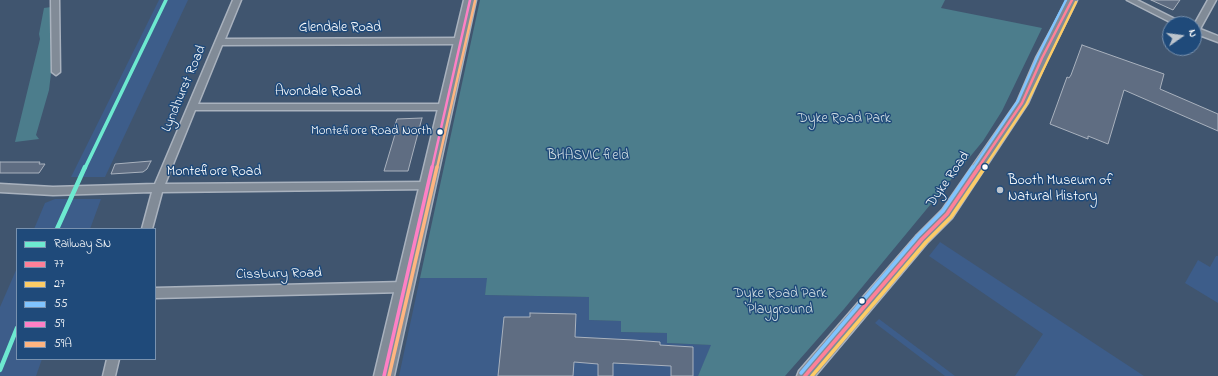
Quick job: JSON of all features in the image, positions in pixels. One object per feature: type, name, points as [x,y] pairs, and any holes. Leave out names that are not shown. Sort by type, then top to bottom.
[{"type":"main road","points":[[384,376],[470,0]]},
{"type":"street","points":[[55,0],[56,72]]},
{"type":"street","name":"Lyndhurst Road","points":[[147,228],[158,188],[237,0]]},
{"type":"street","name":"Dyke Road","points":[[805,376],[922,238],[947,214],[1022,103],[1042,58],[1072,0]]},
{"type":"street","points":[[1131,0],[1164,16]]},
{"type":"street","points":[[1202,18],[1212,0]]},
{"type":"street","points":[[1202,33],[1218,39]]},
{"type":"street","name":"Glendale Road","points":[[219,42],[461,41]]},
{"type":"street","name":"Avondale Road","points":[[192,107],[445,107]]},
{"type":"street","name":"Montefiore Road","points":[[1,191],[427,186]]},
{"type":"street","name":"Cissbury Road","points":[[156,293],[404,286]]},
{"type":"street","points":[[109,376],[114,360]]},
{"type":"shaded area","points":[[159,0],[188,0],[105,177],[71,177]]},
{"type":"shaded area","points":[[55,199],[101,199],[90,228],[34,228],[45,203]]},
{"type":"shaded area","points":[[940,242],[1144,376],[1015,376],[1043,334],[929,256]]},
{"type":"shaded area","points":[[1216,256],[1218,256],[1218,303],[1185,283],[1198,260],[1210,267]]},
{"type":"shaded area","points":[[16,270],[16,360],[42,360],[36,376],[0,376],[0,307]]},
{"type":"shaded area","points":[[420,278],[488,278],[485,295],[590,297],[589,320],[621,321],[621,332],[667,333],[667,343],[712,345],[698,376],[399,376]]},
{"type":"shaded area","points":[[879,319],[955,376],[945,376],[875,323]]},
{"type":"green space","points":[[480,0],[945,0],[941,8],[1042,28],[1002,111],[983,141],[844,309],[785,376],[698,376],[711,345],[667,343],[667,333],[621,332],[621,321],[589,320],[589,297],[485,295],[487,278],[420,278]]},
{"type":"green space","points":[[51,7],[53,57],[49,90],[36,135],[39,139],[15,142],[40,39],[39,34],[44,8]]},
{"type":"building","points":[[1151,0],[1180,0],[1173,10]]},
{"type":"building","points":[[1082,45],[1164,74],[1160,89],[1218,114],[1218,131],[1124,90],[1108,144],[1088,136],[1088,139],[1050,124],[1067,77],[1069,78],[1071,75]]},
{"type":"building","points":[[422,118],[408,171],[384,171],[396,131],[393,131],[397,119]]},
{"type":"building","points":[[151,161],[147,169],[143,172],[111,174],[115,164]]},
{"type":"building","points":[[0,162],[40,162],[39,164],[45,164],[39,173],[0,173]]},
{"type":"building","points":[[530,313],[576,314],[575,337],[660,342],[660,345],[693,347],[693,376],[671,376],[671,366],[613,363],[613,376],[598,376],[598,364],[574,362],[573,376],[498,376],[504,317],[530,317]]},
{"type":"rail line","name":"SN","points":[[57,228],[94,147],[166,0]]},
{"type":"rail line","name":"SN","points":[[0,370],[16,330]]},
{"type":"transit line","name":"59","points":[[384,376],[470,0]]},
{"type":"transit line","name":"55","points":[[801,373],[918,236],[943,211],[1018,101],[1038,56],[1066,0]]},
{"type":"transit line","name":"77","points":[[805,376],[922,239],[947,214],[1022,103],[1042,58],[1072,0]]},
{"type":"transit line","name":"59A","points":[[389,376],[475,1]]},
{"type":"transit line","name":"27","points":[[812,376],[926,242],[951,217],[1026,105],[1076,2]]},
{"type":"place","name":"Montefiore Road North","points":[[440,132]]},
{"type":"place","name":"Booth Museum of Natural History","points":[[1000,190]]},
{"type":"park label","name":"Dyke Road Park","points":[[844,120]]},
{"type":"park label","name":"BHASVIC field","points":[[588,157]]},
{"type":"park label","name":"Dyke Road Park Playground","points":[[780,304]]}]
